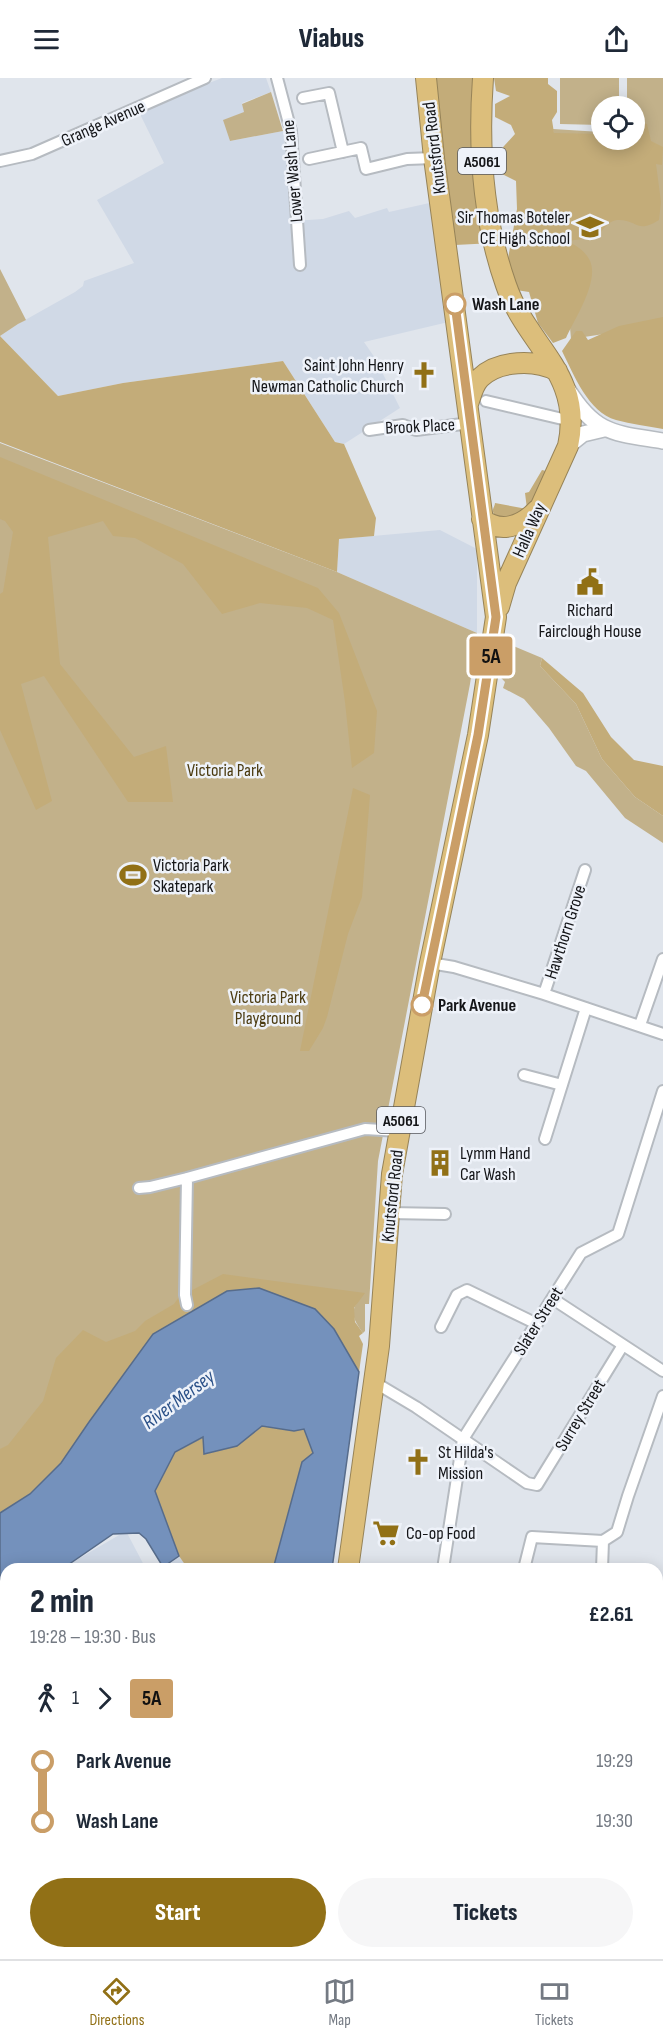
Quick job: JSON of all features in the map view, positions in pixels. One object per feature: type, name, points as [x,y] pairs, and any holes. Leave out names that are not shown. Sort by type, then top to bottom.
[{"type":"highway","name":"Knutsford Road","points":[[349,1563],[382,1314],[389,1212],[399,1131],[430,963],[467,791],[496,617],[482,519],[475,409],[434,158],[426,78]]},
{"type":"highway","name":"A5061","points":[[483,78],[482,150],[487,205],[494,243],[514,307],[561,378],[570,402],[572,421]]},
{"type":"highway","points":[[475,409],[479,379],[492,370],[507,366],[534,364],[548,366],[561,378]]},
{"type":"highway","name":"Halla Way","points":[[496,617],[506,583],[537,510],[568,446],[572,421]]},
{"type":"highway","name":"A5061","points":[[482,519],[496,526],[512,527],[524,522],[537,510]]},
{"type":"street","name":"Grange Avenue","points":[[0,161],[32,154],[205,78]]},
{"type":"street","name":"Lower Wash Lane","points":[[277,78],[291,131],[300,265]]},
{"type":"street","points":[[303,98],[329,93],[343,152]]},
{"type":"street","points":[[309,159],[361,148],[366,169],[407,159],[434,158]]},
{"type":"street","points":[[561,378],[581,408],[604,429]]},
{"type":"street","points":[[475,409],[572,421]]},
{"type":"street","name":"Brook Place","points":[[369,430],[403,425],[416,430],[475,409]]},
{"type":"street","points":[[568,446],[583,434],[604,429],[663,441]]},
{"type":"street","name":"Hawthorn Grove","points":[[544,994],[585,870]]},
{"type":"street","points":[[640,1025],[663,959]]},
{"type":"street","points":[[430,963],[454,967],[544,994],[663,1034]]},
{"type":"street","points":[[545,1139],[586,1008]]},
{"type":"street","points":[[524,1075],[562,1085]]},
{"type":"street","name":"Slater Street","points":[[444,1563],[463,1439],[581,1253],[618,1234],[663,1092]]},
{"type":"street","points":[[139,1188],[187,1178],[365,1129],[399,1131]]},
{"type":"street","points":[[187,1178],[185,1295],[187,1305]]},
{"type":"street","points":[[389,1212],[445,1214]]},
{"type":"street","points":[[441,1327],[457,1295],[467,1290],[537,1324]]},
{"type":"street","points":[[553,1299],[663,1369]]},
{"type":"street","name":"Surrey Street","points":[[463,1439],[527,1483],[537,1485],[623,1345]]},
{"type":"street","points":[[374,1382],[463,1439]]},
{"type":"street","points":[[526,1563],[532,1537],[603,1540],[617,1532],[663,1396]]},
{"type":"street","points":[[602,1563],[603,1540]]},
{"type":"shaded area","points":[[222,78],[266,78],[271,92],[242,103],[245,112],[224,120],[230,141],[283,131],[293,221],[323,219],[349,211],[355,218],[387,208],[389,212],[434,202],[457,320],[364,342],[375,358],[400,408],[344,444],[335,442],[283,361],[123,383],[58,396],[0,336],[75,292],[83,286],[84,281],[134,263],[97,200],[164,163],[138,110]]},
{"type":"shaded area","points":[[426,78],[483,78],[494,243],[455,245]]},
{"type":"shaded area","points":[[494,78],[548,78],[548,84],[557,91],[557,112],[552,120],[554,133],[591,134],[591,150],[645,150],[645,124],[651,141],[663,147],[662,165],[656,164],[661,202],[659,220],[641,226],[615,220],[593,237],[568,241],[580,248],[589,259],[592,277],[566,338],[553,343],[538,323],[529,292],[516,290],[507,264],[517,209],[516,181],[502,174],[493,158],[515,134],[511,125],[495,117],[495,104],[510,96],[496,91]]},
{"type":"shaded area","points":[[663,317],[663,429],[606,416],[583,392],[562,351],[576,331],[582,331],[588,340],[619,326]]},
{"type":"shaded area","points":[[0,336],[58,396],[123,383],[283,361],[335,442],[344,444],[376,518],[374,536],[339,539],[337,572],[0,442]]},
{"type":"shaded area","points":[[0,457],[318,588],[339,613],[377,711],[374,753],[352,768],[333,620],[307,608],[260,603],[222,614],[183,564],[135,538],[113,536],[103,521],[48,537],[60,664],[134,757],[166,746],[173,802],[128,802],[44,676],[21,684],[52,801],[36,810],[0,730],[0,594],[3,592],[13,532],[5,521],[0,519]]},
{"type":"shaded area","points":[[542,470],[546,471],[546,474],[533,505],[518,519],[494,515],[495,503],[527,509],[525,493],[529,492]]},
{"type":"shaded area","points":[[440,530],[477,549],[477,633],[337,572],[339,539]]},
{"type":"shaded area","points":[[542,658],[583,693],[611,737],[634,760],[663,766],[663,816],[635,797],[602,759],[576,704],[540,666]]},
{"type":"shaded area","points":[[353,788],[370,795],[362,897],[348,934],[323,1028],[309,1051],[300,1051]]},
{"type":"shaded area","points":[[223,1274],[365,1293],[354,1308],[355,1322],[363,1333],[359,1336],[363,1344],[359,1372],[334,1329],[153,1334],[61,1463],[30,1494],[0,1513],[0,1449],[8,1445],[43,1401],[56,1358],[83,1330],[106,1342],[135,1331],[145,1321],[174,1304],[179,1297]]},
{"type":"shaded area","points":[[262,1426],[294,1431],[304,1428],[314,1453],[302,1462],[275,1563],[184,1563],[179,1556],[155,1491],[175,1452],[204,1437],[205,1454],[237,1446]]},
{"type":"shaded area","points":[[126,1531],[143,1563],[71,1563]]},
{"type":"shaded area","points":[[179,1556],[184,1563],[169,1563]]},
{"type":"green space","points":[[560,78],[619,78],[619,96],[591,96],[591,125],[560,124]]},
{"type":"green space","points":[[627,78],[663,78],[663,325],[571,339],[553,129],[591,131],[591,150],[645,150],[645,96],[627,96]]},
{"type":"green space","points":[[271,92],[283,131],[230,141],[223,120],[244,112],[242,104]]},
{"type":"green space","points":[[0,269],[26,320],[0,336]]},
{"type":"green space","name":"Victoria Park","points":[[0,443],[337,572],[477,633],[476,644],[508,650],[511,645],[542,658],[540,666],[576,704],[602,759],[635,797],[663,816],[663,843],[625,818],[586,771],[576,766],[549,728],[524,699],[503,688],[505,682],[475,650],[378,1161],[369,1304],[365,1304],[365,1331],[363,1333],[354,1318],[357,1303],[61,1463],[0,1513]]},
{"type":"water","name":"River Mersey","points":[[259,1288],[315,1309],[334,1329],[359,1372],[333,1563],[275,1563],[302,1462],[313,1453],[304,1429],[294,1431],[262,1426],[237,1446],[204,1454],[203,1437],[175,1452],[155,1491],[179,1556],[169,1563],[161,1563],[146,1539],[139,1533],[113,1534],[71,1563],[0,1563],[0,1513],[30,1494],[61,1463],[153,1334],[227,1291]]},
{"type":"bus line","name":"5A","points":[[422,1005],[478,735],[496,617],[455,304]]},
{"type":"place","name":"Sir Thomas Boteler CE High School","points":[[590,227]]},
{"type":"place","name":"Wash Lane","points":[[455,304]]},
{"type":"place","name":"Saint John Henry Newman Catholic Church","points":[[424,375]]},
{"type":"place","name":"Richard Fairclough House","points":[[590,582]]},
{"type":"place","name":"Victoria Park Skatepark","points":[[133,875]]},
{"type":"place","name":"Park Avenue","points":[[422,1005]]},
{"type":"place","name":"Lymm Hand Car Wash","points":[[440,1163]]},
{"type":"place","name":"St Hilda's Mission","points":[[418,1462]]},
{"type":"place","name":"Co-op Food","points":[[386,1533]]},
{"type":"park label","name":"Victoria Park Playground","points":[[268,1007]]}]
